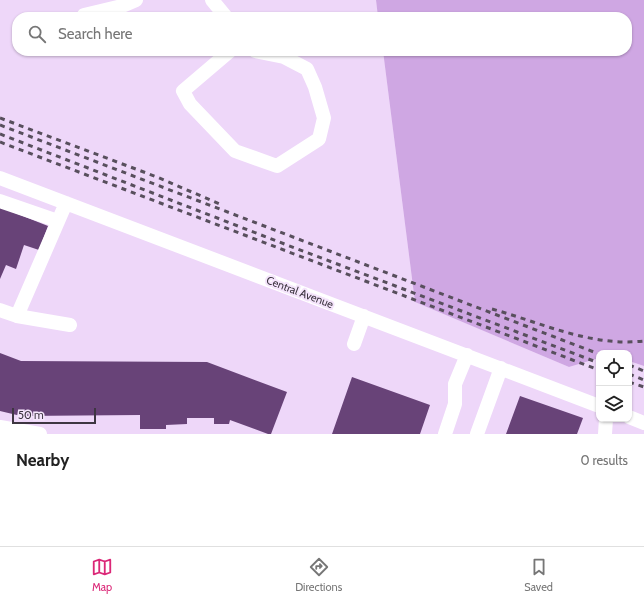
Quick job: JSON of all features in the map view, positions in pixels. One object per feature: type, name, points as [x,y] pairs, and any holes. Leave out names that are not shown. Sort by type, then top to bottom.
[{"type":"street","points":[[97,12],[122,6],[136,0]]},
{"type":"street","points":[[212,0],[222,12]]},
{"type":"street","points":[[224,56],[183,91],[190,104],[235,151],[277,166],[319,139],[324,118],[315,87],[307,69],[279,56]]},
{"type":"street","name":"Central Avenue","points":[[0,178],[596,405]]},
{"type":"street","points":[[0,201],[58,220]]},
{"type":"street","points":[[16,316],[66,202]]},
{"type":"street","points":[[0,310],[16,316],[70,325]]},
{"type":"street","points":[[354,344],[364,316]]},
{"type":"street","points":[[446,434],[455,404],[455,384],[467,355]]},
{"type":"street","points":[[477,434],[501,368]]},
{"type":"street","points":[[632,418],[644,424]]},
{"type":"street","points":[[605,434],[606,422]]},
{"type":"street","points":[[0,427],[40,434]]},
{"type":"shaded area","points":[[0,0],[376,0],[377,12],[12,12],[12,56],[384,56],[415,302],[569,367],[596,359],[596,422],[632,422],[632,362],[644,366],[644,434],[0,434]]},
{"type":"shaded area","points":[[376,0],[644,0],[644,366],[632,362],[632,350],[596,350],[596,359],[569,367],[415,302],[384,56],[632,56],[632,12],[377,12]]},
{"type":"building","points":[[0,207],[48,226],[39,250],[24,245],[16,269],[6,265],[0,279]]},
{"type":"building","points":[[0,353],[21,361],[207,362],[287,392],[271,434],[230,420],[229,424],[214,424],[214,418],[187,418],[187,424],[166,425],[166,429],[140,429],[140,415],[21,416],[0,411]]},
{"type":"building","points":[[352,377],[430,405],[420,434],[332,434]]},
{"type":"building","points":[[520,396],[583,418],[577,434],[506,434]]},
{"type":"railway","points":[[0,118],[157,177],[222,205]]},
{"type":"railway","points":[[0,125],[596,353]]},
{"type":"railway","points":[[0,134],[596,362]]},
{"type":"railway","points":[[0,142],[596,369]]},
{"type":"railway","points":[[492,309],[548,327],[586,337],[624,342],[644,341]]},
{"type":"railway","points":[[632,366],[644,371]]},
{"type":"railway","points":[[632,375],[644,380]]},
{"type":"railway","points":[[632,383],[644,387]]}]
